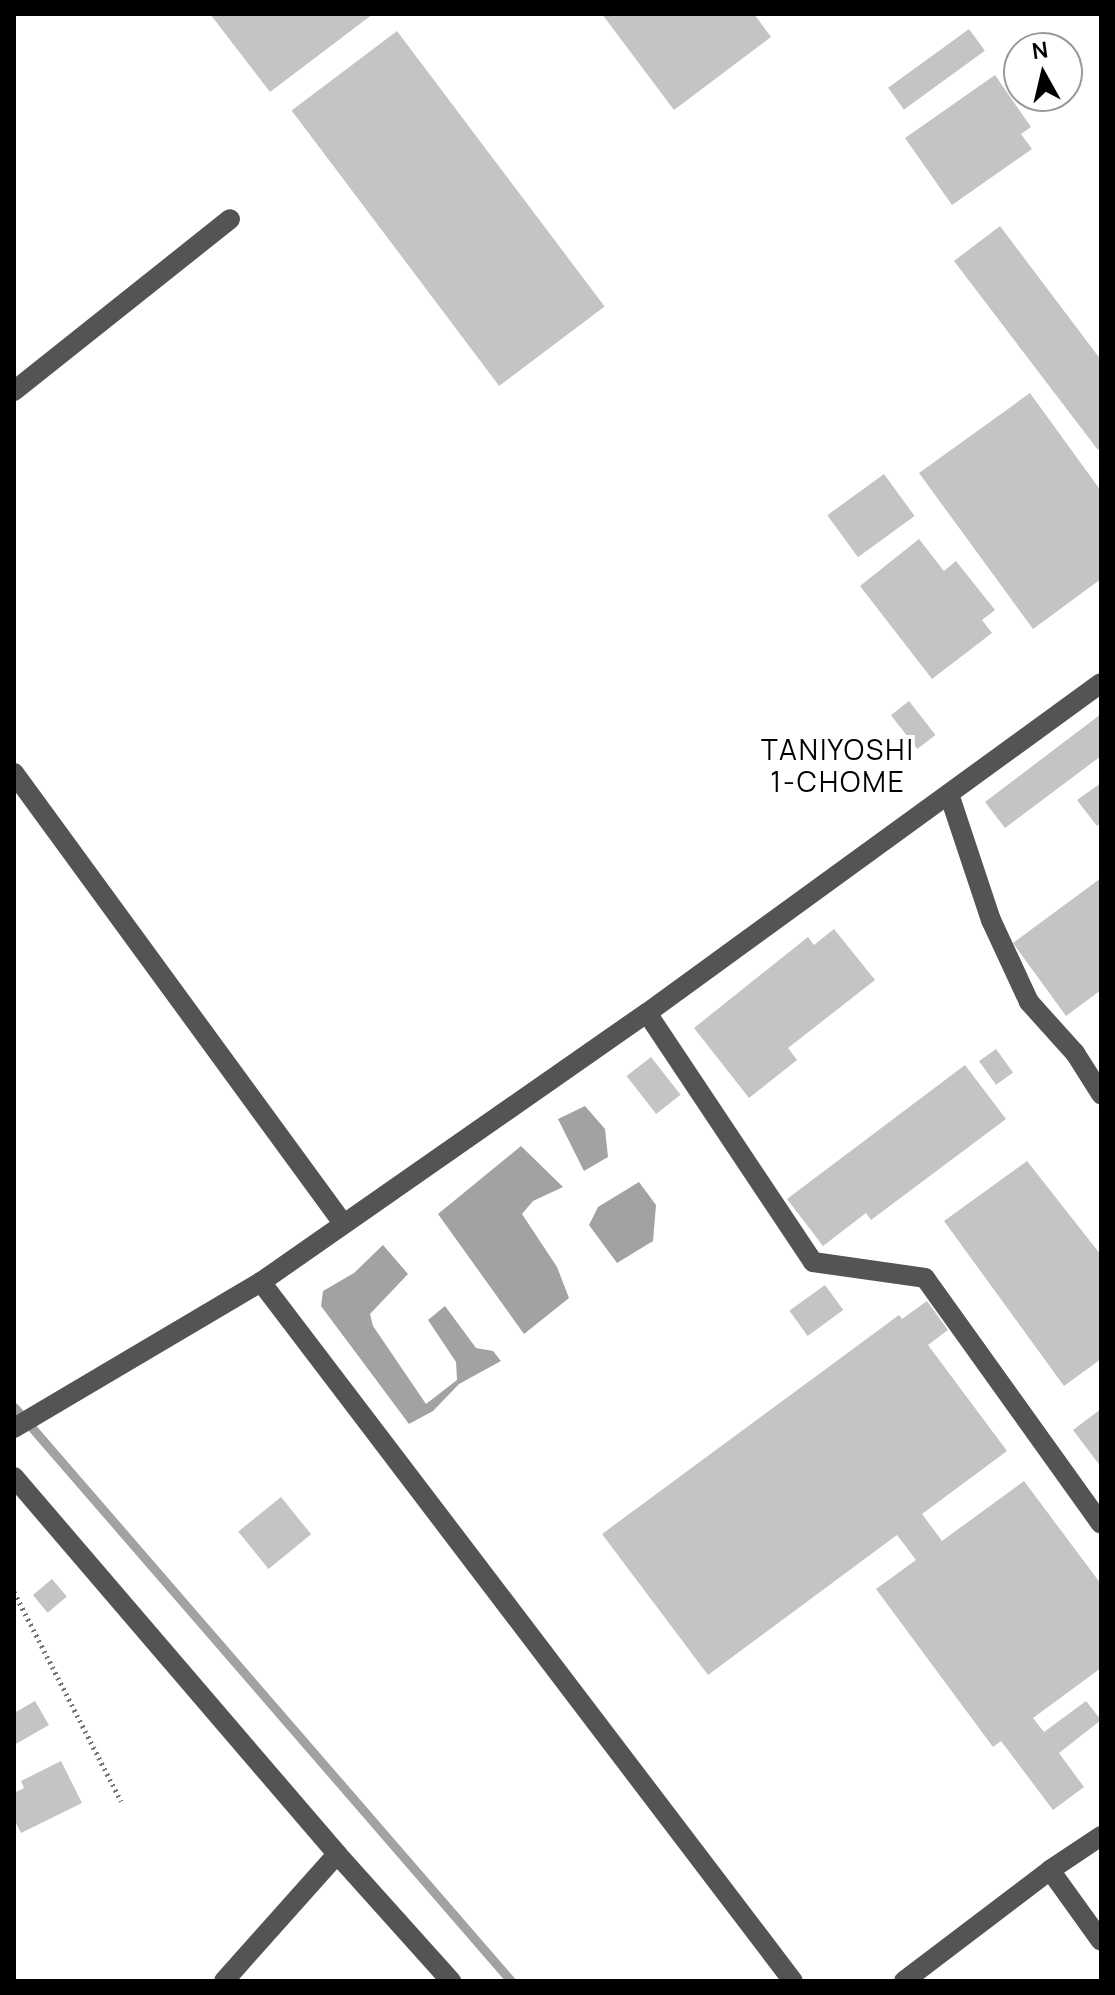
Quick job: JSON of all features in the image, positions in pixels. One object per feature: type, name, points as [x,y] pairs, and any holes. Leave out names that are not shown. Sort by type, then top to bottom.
[{"type":"street","points":[[14,391],[230,219]]},
{"type":"street","points":[[14,1428],[261,1282],[342,1222],[647,1013],[1101,683]]},
{"type":"street","points":[[14,773],[342,1222]]},
{"type":"street","points":[[949,794],[991,920],[1029,1002],[1075,1053],[1101,1094]]},
{"type":"street","points":[[647,1013],[813,1262],[925,1278],[1101,1524]]},
{"type":"street","points":[[261,1282],[793,1981]]},
{"type":"street","points":[[14,1477],[337,1854],[451,1981]]},
{"type":"street","points":[[904,1981],[1050,1870],[1101,1836]]},
{"type":"street","points":[[224,1981],[337,1854]]},
{"type":"street","points":[[1050,1870],[1101,1941]]},
{"type":"path","points":[[14,1592],[121,1801]]},
{"type":"shaded area","points":[[585,1106],[605,1129],[608,1157],[584,1171],[558,1119]]},
{"type":"shaded area","points":[[521,1146],[563,1187],[533,1201],[522,1214],[557,1267],[569,1298],[524,1334],[438,1214]]},
{"type":"shaded area","points":[[639,1182],[656,1205],[653,1241],[617,1263],[589,1225],[598,1207]]},
{"type":"shaded area","points":[[383,1245],[408,1274],[370,1314],[373,1326],[426,1404],[457,1380],[456,1362],[428,1320],[445,1306],[476,1348],[493,1351],[501,1361],[459,1384],[433,1411],[409,1424],[321,1306],[323,1291],[354,1273]]},
{"type":"building","points":[[210,14],[373,14],[270,92]]},
{"type":"building","points":[[602,14],[754,14],[771,37],[674,110]]},
{"type":"building","points":[[969,29],[985,51],[904,110],[888,88]]},
{"type":"building","points":[[397,31],[605,307],[499,386],[292,110]]},
{"type":"building","points":[[995,75],[1003,87],[1003,112],[1021,112],[1031,127],[1021,134],[1032,149],[952,205],[905,138]]},
{"type":"building","points":[[1000,226],[1101,360],[1101,447],[1098,450],[954,261]]},
{"type":"building","points":[[1030,393],[1101,491],[1101,579],[1033,629],[919,473]]},
{"type":"building","points":[[884,474],[915,516],[858,557],[827,515]]},
{"type":"building","points":[[919,539],[944,571],[956,561],[995,610],[982,620],[992,633],[932,679],[860,586]]},
{"type":"building","points":[[909,701],[935,735],[917,749],[891,715]]},
{"type":"building","points":[[1101,714],[1101,756],[1005,828],[985,802]]},
{"type":"building","points":[[1101,783],[1101,823],[1097,826],[1077,800]]},
{"type":"building","points":[[1101,878],[1101,990],[1066,1016],[1013,943]]},
{"type":"building","points":[[834,929],[875,980],[788,1048],[797,1060],[749,1098],[694,1028],[808,937],[814,945]]},
{"type":"building","points":[[996,1049],[1013,1072],[996,1085],[979,1061]]},
{"type":"building","points":[[651,1057],[681,1095],[656,1114],[627,1076]]},
{"type":"building","points":[[965,1065],[1006,1119],[871,1220],[866,1213],[823,1246],[787,1199]]},
{"type":"building","points":[[1027,1161],[1101,1255],[1101,1359],[1064,1386],[944,1221]]},
{"type":"building","points":[[825,1285],[843,1310],[808,1336],[789,1311]]},
{"type":"building","points":[[927,1301],[948,1330],[928,1345],[1007,1451],[922,1514],[942,1541],[1024,1481],[1101,1584],[1101,1668],[1033,1718],[1044,1732],[1086,1701],[1101,1720],[1059,1753],[1084,1787],[1053,1810],[1001,1741],[993,1747],[876,1589],[916,1560],[897,1535],[708,1675],[602,1534],[899,1315],[902,1319]]},
{"type":"building","points":[[1101,1409],[1101,1467],[1073,1430]]},
{"type":"building","points":[[281,1497],[311,1534],[268,1569],[238,1532]]},
{"type":"building","points":[[52,1579],[67,1597],[48,1613],[33,1595]]},
{"type":"building","points":[[35,1701],[49,1725],[14,1745],[14,1713]]},
{"type":"building","points":[[61,1761],[82,1803],[21,1833],[14,1819],[14,1793],[24,1788],[21,1781]]},
{"type":"waterway","points":[[14,1407],[511,1981]]},
{"type":"district","name":"TANIYOSHI 1-CHOME","points":[[838,765]]}]
